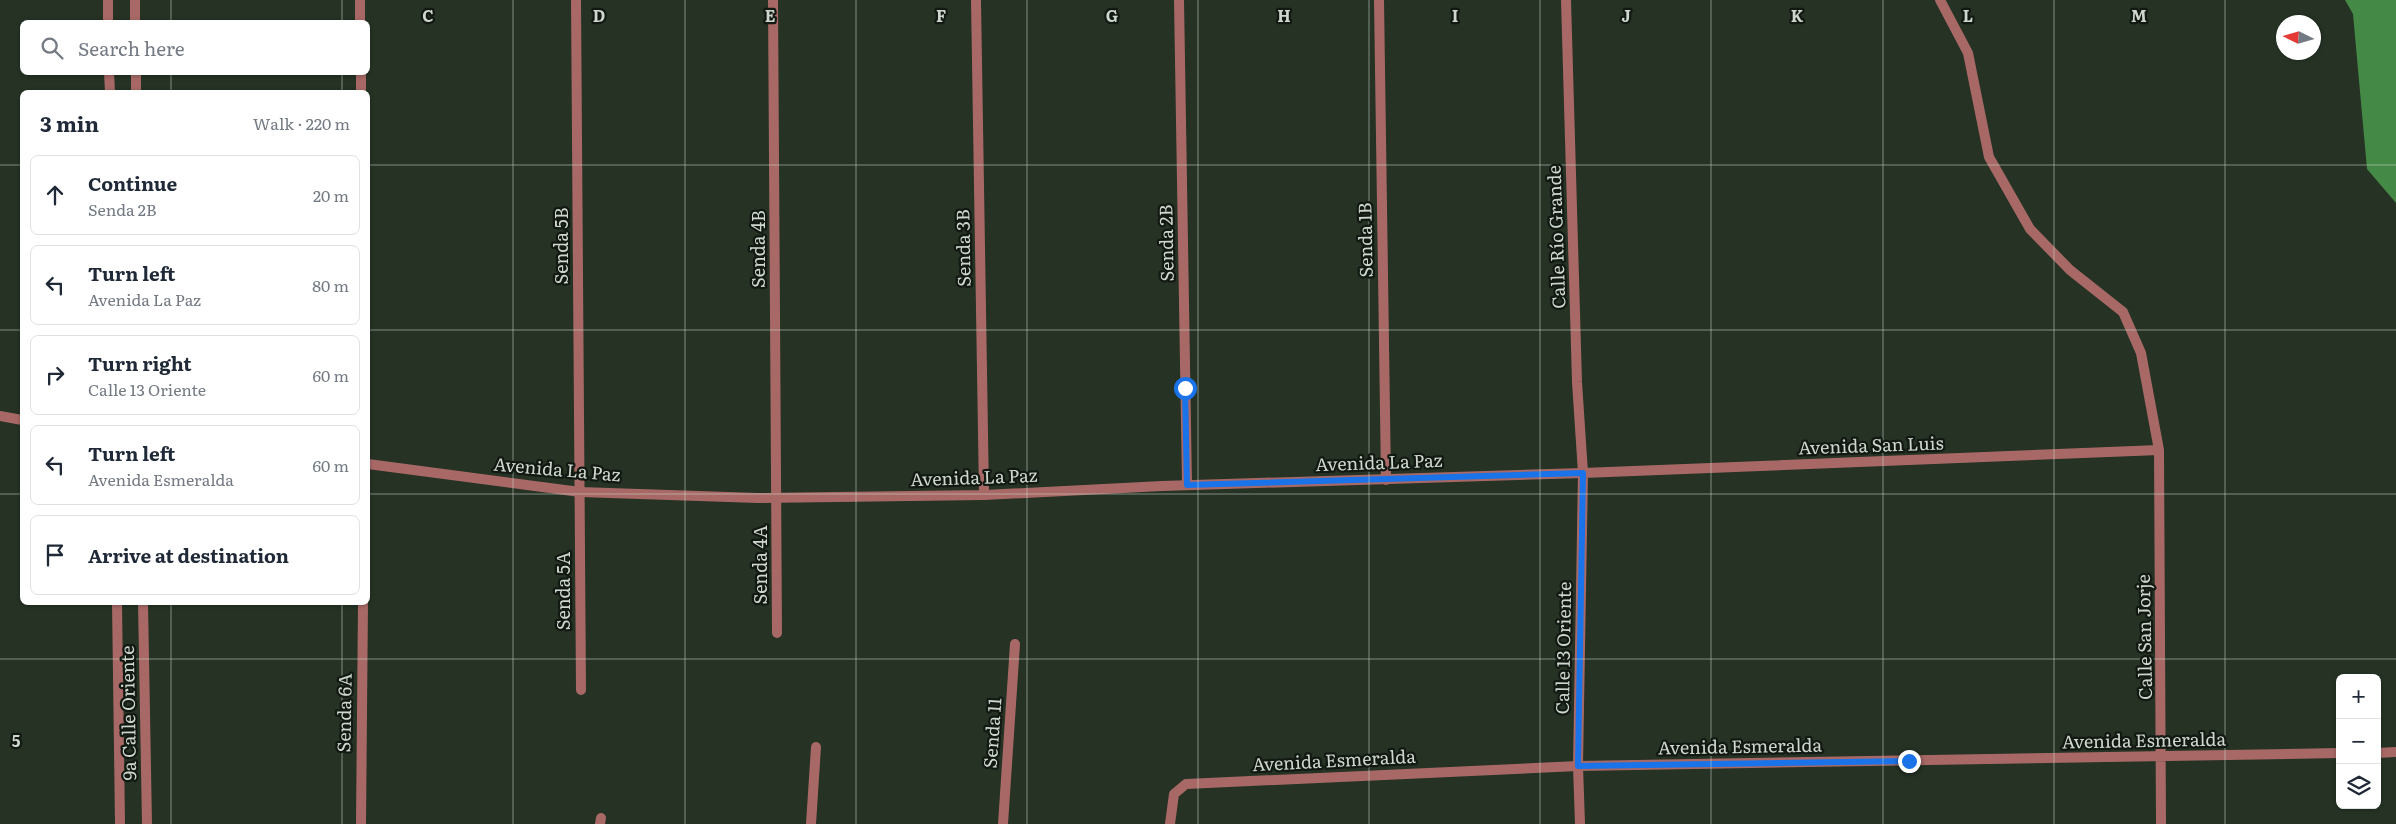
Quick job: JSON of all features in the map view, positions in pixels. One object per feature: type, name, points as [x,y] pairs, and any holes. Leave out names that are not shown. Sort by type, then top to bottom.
[{"type":"street","points":[[108,0],[108,20]]},
{"type":"street","points":[[135,0],[135,20]]},
{"type":"street","points":[[360,0],[360,20]]},
{"type":"street","name":"Senda 5B","points":[[576,0],[580,492]]},
{"type":"street","name":"Senda 4B","points":[[773,0],[777,498]]},
{"type":"street","name":"Senda 3B","points":[[976,0],[984,495]]},
{"type":"street","name":"Senda 2B","points":[[1180,0],[1187,485]]},
{"type":"street","name":"Senda 1B","points":[[1378,0],[1386,480]]},
{"type":"street","name":"Calle Río Grande","points":[[1566,0],[1577,382],[1583,473]]},
{"type":"street","name":"Calle San Jorje","points":[[1940,0],[1968,53],[1990,157],[2030,229],[2070,270],[2123,312],[2141,353],[2159,450],[2161,824]]},
{"type":"street","points":[[109,75],[110,90]]},
{"type":"street","points":[[136,75],[136,90]]},
{"type":"street","points":[[361,75],[361,90]]},
{"type":"street","points":[[0,416],[20,420]]},
{"type":"street","name":"Avenida San Luis","points":[[1583,473],[2159,450]]},
{"type":"street","name":"Avenida La Paz","points":[[370,464],[580,492],[777,498],[984,495],[1187,485],[1583,473]]},
{"type":"street","name":"Calle 13 Oriente","points":[[1580,824],[1578,766],[1583,473]]},
{"type":"street","name":"Senda 5A","points":[[580,492],[581,690]]},
{"type":"street","name":"Senda 4A","points":[[777,498],[778,633]]},
{"type":"street","name":"9a Calle Oriente","points":[[117,605],[120,824]]},
{"type":"street","name":"9a Calle Oriente","points":[[143,605],[146,824]]},
{"type":"street","name":"Senda 6A","points":[[361,824],[363,605]]},
{"type":"street","name":"Senda 11","points":[[1003,824],[1016,644]]},
{"type":"street","points":[[811,824],[816,746]]},
{"type":"street","points":[[2381,753],[2396,752]]},
{"type":"street","name":"Avenida Esmeralda","points":[[1170,824],[1174,794],[1186,784],[1578,766],[2336,754]]},
{"type":"shaded area","points":[[2345,0],[2396,0],[2396,203],[2367,169],[2353,14]]},
{"type":"route","points":[[1185,388],[1187,485],[1583,473],[1578,766],[1909,761]]}]
